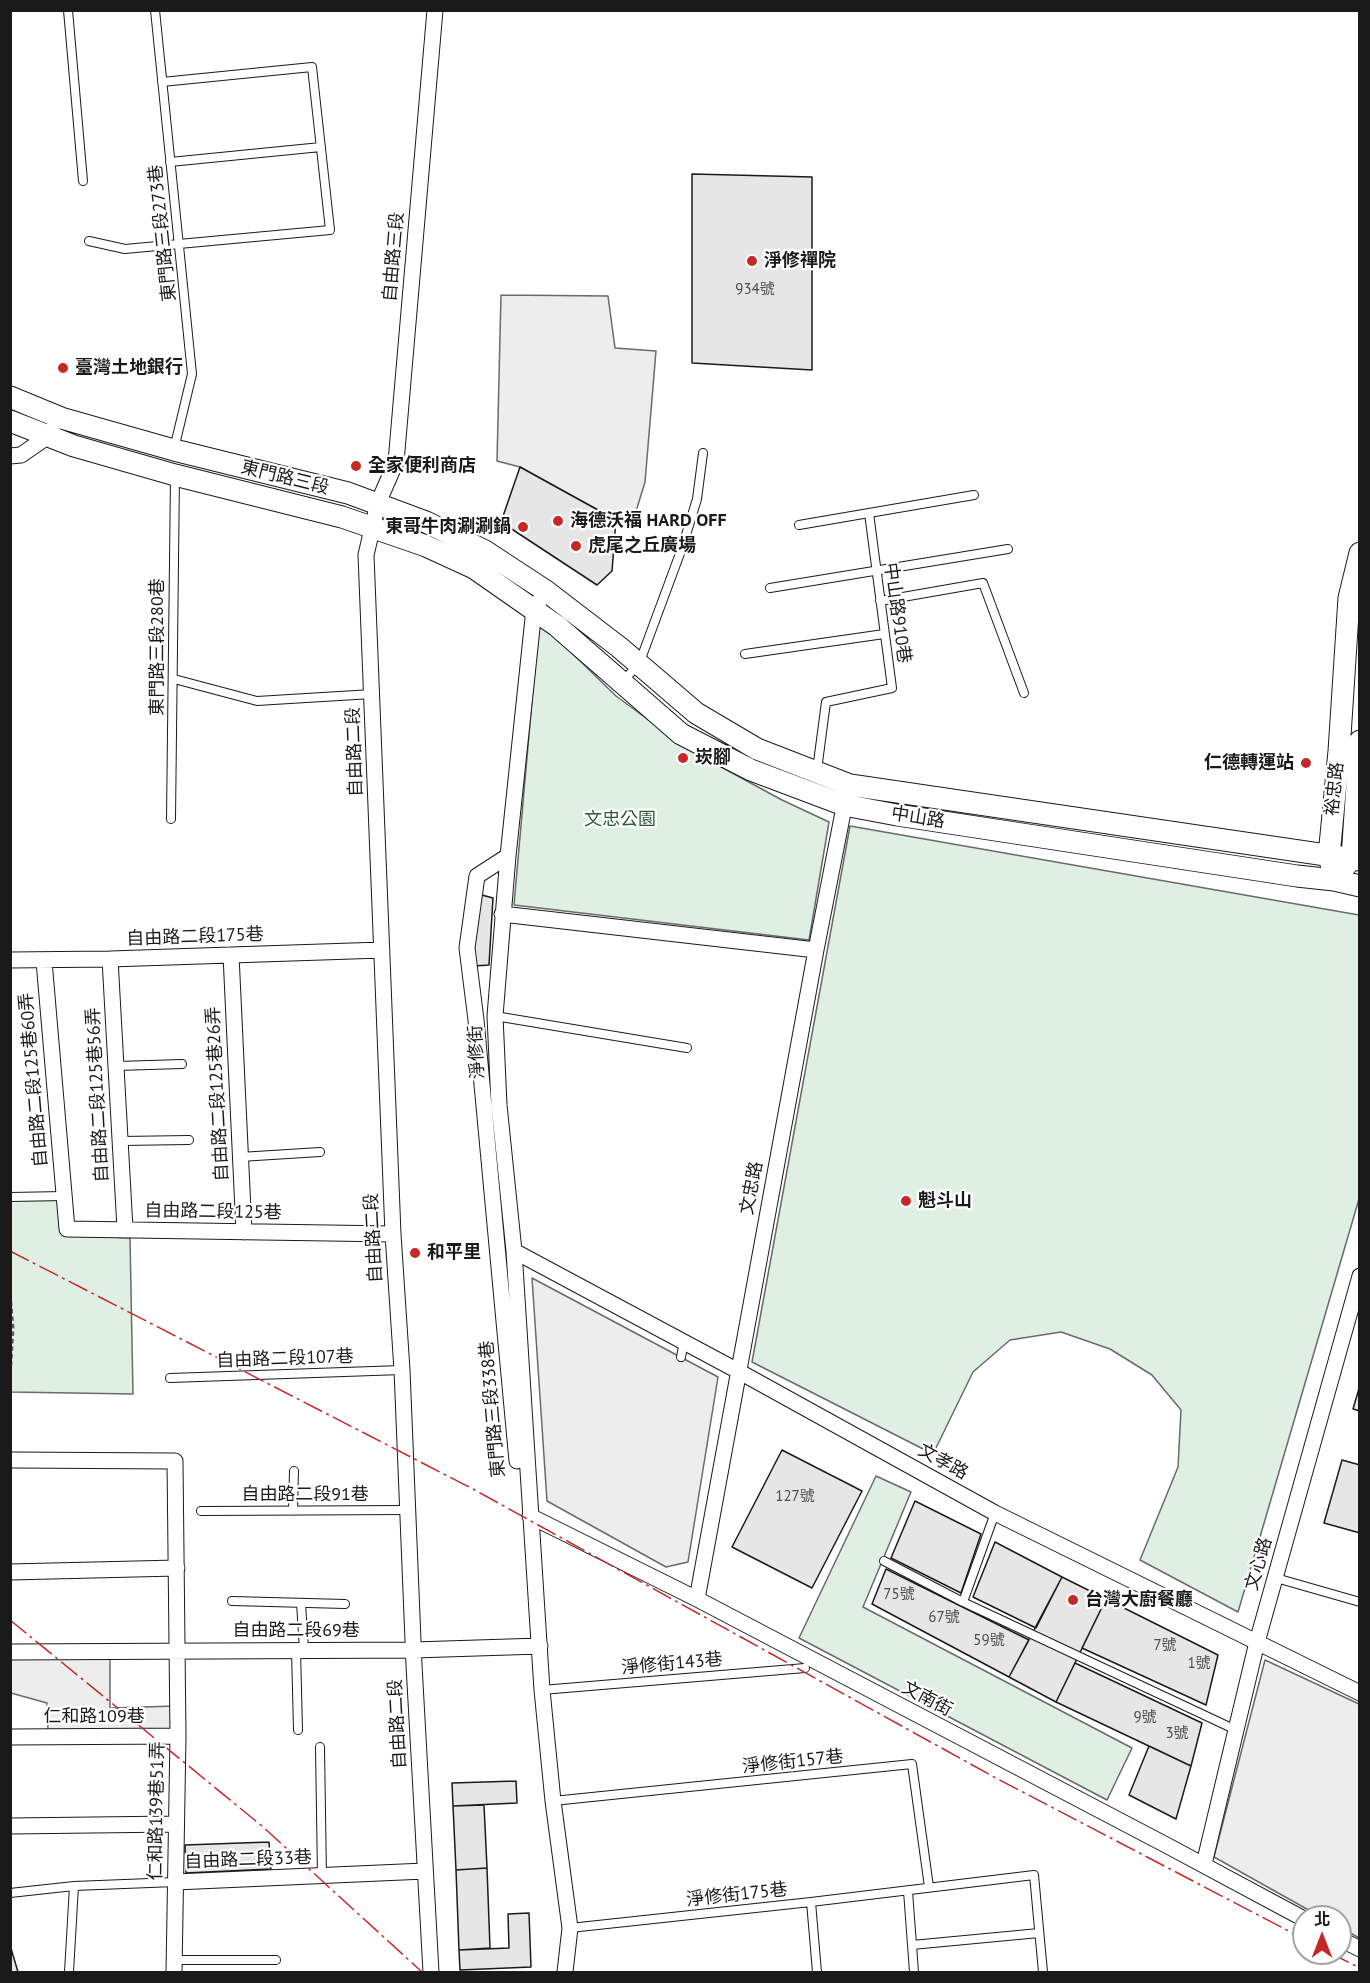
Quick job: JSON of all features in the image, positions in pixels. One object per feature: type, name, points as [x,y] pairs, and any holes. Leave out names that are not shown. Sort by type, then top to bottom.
[{"type":"main road","name":"東門路三段","points":[[10,397],[61,418],[174,450],[348,493],[378,503],[426,522],[485,551],[546,591]]},
{"type":"main road","name":"東門路三段","points":[[10,421],[47,436],[175,475],[371,526],[426,546],[474,568],[534,609]]},
{"type":"main road","name":"裕忠路","points":[[1356,859],[1349,751],[1349,598],[1359,553]]},
{"type":"main road","name":"中山路","points":[[546,591],[619,647],[696,713],[757,749],[850,784],[1356,859]]},
{"type":"main road","name":"中山路","points":[[534,609],[557,626],[681,734],[751,771],[844,805],[1334,880],[1359,886]]},
{"type":"main road","name":"裕忠路","points":[[1334,880],[1329,855],[1349,751],[1359,741]]},
{"type":"main road","points":[[1334,880],[1356,859]]},
{"type":"street","name":"自由路三段","points":[[378,503],[396,462],[435,10]]},
{"type":"street","points":[[10,456],[21,454],[47,436],[61,418]]},
{"type":"street","name":"自由路二段","points":[[378,503],[366,555],[393,1234],[402,1370],[431,1972]]},
{"type":"street","name":"淨修街","points":[[531,1516],[514,1251],[499,1105],[495,1016],[502,914],[534,609],[546,591]]},
{"type":"street","name":"文忠路","points":[[697,1599],[816,950],[850,784]]},
{"type":"street","name":"東門路三段338巷","points":[[508,855],[477,876],[467,948],[476,1020],[521,1498],[531,1516],[542,1690],[553,1801],[570,1928],[565,1972]]},
{"type":"street","points":[[502,914],[816,950]]},
{"type":"street","name":"自由路二段175巷","points":[[10,960],[44,961],[382,950]]},
{"type":"street","name":"自由路二段125巷26弄","points":[[231,955],[244,1232]]},
{"type":"street","name":"自由路二段125巷56弄","points":[[110,959],[124,1230]]},
{"type":"street","name":"自由路二段125巷60弄","points":[[44,961],[64,1196]]},
{"type":"street","name":"自由路二段125巷","points":[[64,1196],[67,1229],[393,1234]]},
{"type":"street","name":"文孝路","points":[[514,1251],[683,1350],[738,1371],[995,1513],[1257,1642],[1318,1679],[1359,1693]]},
{"type":"street","name":"文心路","points":[[1204,1864],[1224,1801],[1236,1730],[1257,1642],[1359,1275]]},
{"type":"street","name":"仁和路139巷51弄","points":[[10,1460],[175,1461],[178,1736],[174,1966]]},
{"type":"street","name":"文南街","points":[[531,1516],[697,1599],[1204,1864],[1292,1912]]},
{"type":"street","points":[[10,1572],[177,1568]]},
{"type":"street","name":"自由路二段69巷","points":[[10,1652],[414,1650],[540,1646]]},
{"type":"street","name":"仁和路109巷","points":[[10,1737],[178,1736]]},
{"type":"street","points":[[10,1826],[175,1824]]},
{"type":"street","name":"自由路二段33巷","points":[[175,1882],[425,1871]]},
{"type":"lane","points":[[68,10],[83,181]]},
{"type":"lane","name":"東門路三段273巷","points":[[155,10],[192,374],[174,450]]},
{"type":"lane","points":[[89,241],[125,249],[330,230],[312,66],[162,82]]},
{"type":"lane","points":[[170,162],[321,147]]},
{"type":"lane","points":[[621,683],[639,664],[682,548],[697,499],[703,453]]},
{"type":"lane","name":"東門路三段280巷","points":[[171,819],[175,475]]},
{"type":"lane","points":[[799,525],[974,495]]},
{"type":"lane","name":"中山路910巷","points":[[817,772],[826,702],[892,688],[869,513]]},
{"type":"lane","points":[[770,588],[1008,549]]},
{"type":"lane","points":[[880,601],[983,583],[1024,693]]},
{"type":"lane","points":[[745,654],[884,634]]},
{"type":"lane","points":[[174,679],[257,701],[372,694]]},
{"type":"lane","points":[[495,1016],[687,1048]]},
{"type":"lane","points":[[117,1066],[182,1064]]},
{"type":"lane","points":[[121,1141],[189,1140]]},
{"type":"lane","points":[[240,1157],[320,1152]]},
{"type":"lane","points":[[10,1197],[64,1196]]},
{"type":"lane","name":"自由路二段107巷","points":[[170,1378],[402,1370]]},
{"type":"lane","points":[[293,1510],[294,1470]]},
{"type":"lane","name":"自由路二段91巷","points":[[201,1511],[409,1510]]},
{"type":"lane","points":[[963,1602],[995,1513]]},
{"type":"lane","points":[[884,1562],[963,1602],[1236,1730]]},
{"type":"lane","points":[[1276,1578],[1359,1602]]},
{"type":"lane","points":[[232,1601],[345,1604]]},
{"type":"lane","points":[[298,1730],[300,1603]]},
{"type":"lane","name":"淨修街143巷","points":[[542,1690],[805,1668]]},
{"type":"lane","name":"自由路二段33巷","points":[[320,1747],[322,1877]]},
{"type":"lane","name":"淨修街157巷","points":[[553,1801],[912,1764],[929,1887]]},
{"type":"lane","name":"淨修街175巷","points":[[570,1928],[1034,1875],[1043,1972]]},
{"type":"lane","points":[[10,1893],[74,1886],[175,1882]]},
{"type":"lane","points":[[69,1972],[74,1886]]},
{"type":"lane","points":[[908,1891],[914,1972]]},
{"type":"lane","points":[[811,1902],[817,1972]]},
{"type":"lane","points":[[912,1945],[1039,1933]]},
{"type":"lane","points":[[174,1966],[276,1960]]},
{"type":"path","points":[[10,1294],[13,1328],[10,1378]]},
{"type":"green space","name":"文忠公園","points":[[539,621],[616,696],[688,749],[782,800],[829,822],[809,940],[514,905]]},
{"type":"green space","points":[[850,826],[1359,915],[1359,1199],[1238,1612],[1140,1560],[1178,1467],[1181,1410],[1152,1375],[1110,1349],[1061,1332],[1010,1340],[973,1372],[933,1454],[752,1362]]},
{"type":"green space","points":[[62,1199],[64,1235],[130,1238],[133,1394],[11,1392],[10,1200]]},
{"type":"green space","points":[[876,1476],[911,1492],[863,1607],[1132,1748],[1107,1800],[799,1638]]},
{"type":"shaded area","points":[[501,295],[608,296],[615,348],[656,351],[645,482],[634,518],[616,520],[520,467],[497,461]]},
{"type":"shaded area","points":[[532,1278],[718,1377],[688,1562],[666,1567],[547,1501]]},
{"type":"shaded area","points":[[10,1657],[110,1658],[110,1708],[176,1706],[176,1732],[48,1731],[47,1703],[11,1693]]},
{"type":"shaded area","points":[[1265,1660],[1359,1704],[1359,1938],[1352,1934],[1352,1905],[1300,1905],[1214,1857]]},
{"type":"building","name":"淨修禪院","points":[[692,174],[812,177],[812,370],[692,363]]},
{"type":"building","name":"虎尾之丘廣場","points":[[520,467],[616,520],[612,571],[597,585],[501,522]]},
{"type":"building","points":[[478,894],[493,898],[489,965],[474,966],[472,944]]},
{"type":"building","points":[[1360,1385],[1360,1411],[1353,1409]]},
{"type":"building","points":[[782,1450],[862,1491],[812,1588],[732,1547]]},
{"type":"building","points":[[1342,1460],[1360,1465],[1360,1533],[1324,1523]]},
{"type":"building","points":[[915,1501],[981,1534],[961,1593],[891,1558]]},
{"type":"building","points":[[995,1542],[1062,1577],[1036,1628],[973,1597]]},
{"type":"building","points":[[886,1569],[1029,1640],[1009,1677],[872,1604]]},
{"type":"building","points":[[1062,1577],[1106,1599],[1056,1702],[1009,1677]]},
{"type":"building","points":[[1106,1599],[1218,1655],[1206,1705],[1082,1648]]},
{"type":"building","points":[[1075,1663],[1202,1723],[1191,1766],[1056,1702]]},
{"type":"building","points":[[1149,1746],[1191,1766],[1176,1819],[1129,1795]]},
{"type":"building","points":[[516,1781],[517,1803],[453,1806],[452,1783]]},
{"type":"building","points":[[484,1805],[487,1868],[456,1870],[453,1806]]},
{"type":"building","points":[[269,1842],[271,1869],[186,1873],[185,1845]]},
{"type":"building","points":[[487,1868],[490,1948],[459,1950],[456,1870]]},
{"type":"building","points":[[529,1913],[531,1967],[460,1970],[459,1950],[509,1948],[508,1914]]},
{"type":"building","points":[[10,1945],[18,1972],[10,1972]]},
{"type":"power","points":[[10,1251],[473,1489],[994,1777],[1292,1933]]},
{"type":"power","points":[[10,1620],[262,1826],[422,1972]]},
{"type":"power","points":[[1352,1964],[1360,1968]]},
{"type":"place","name":"淨修禪院","points":[[752,261]]},
{"type":"place","name":"臺灣土地銀行","points":[[63,368]]},
{"type":"place","name":"全家便利商店","points":[[356,466]]},
{"type":"place","name":"海德沃福 HARD OFF","points":[[558,521]]},
{"type":"place","name":"東哥牛肉涮涮鍋","points":[[523,527]]},
{"type":"place","name":"虎尾之丘廣場","points":[[576,546]]},
{"type":"place","name":"崁腳","points":[[683,758]]},
{"type":"place","name":"仁德轉運站","points":[[1306,763]]},
{"type":"place","name":"魁斗山","points":[[906,1201]]},
{"type":"place","name":"和平里","points":[[415,1253]]},
{"type":"place","name":"台灣大廚餐廳","points":[[1073,1600]]}]
